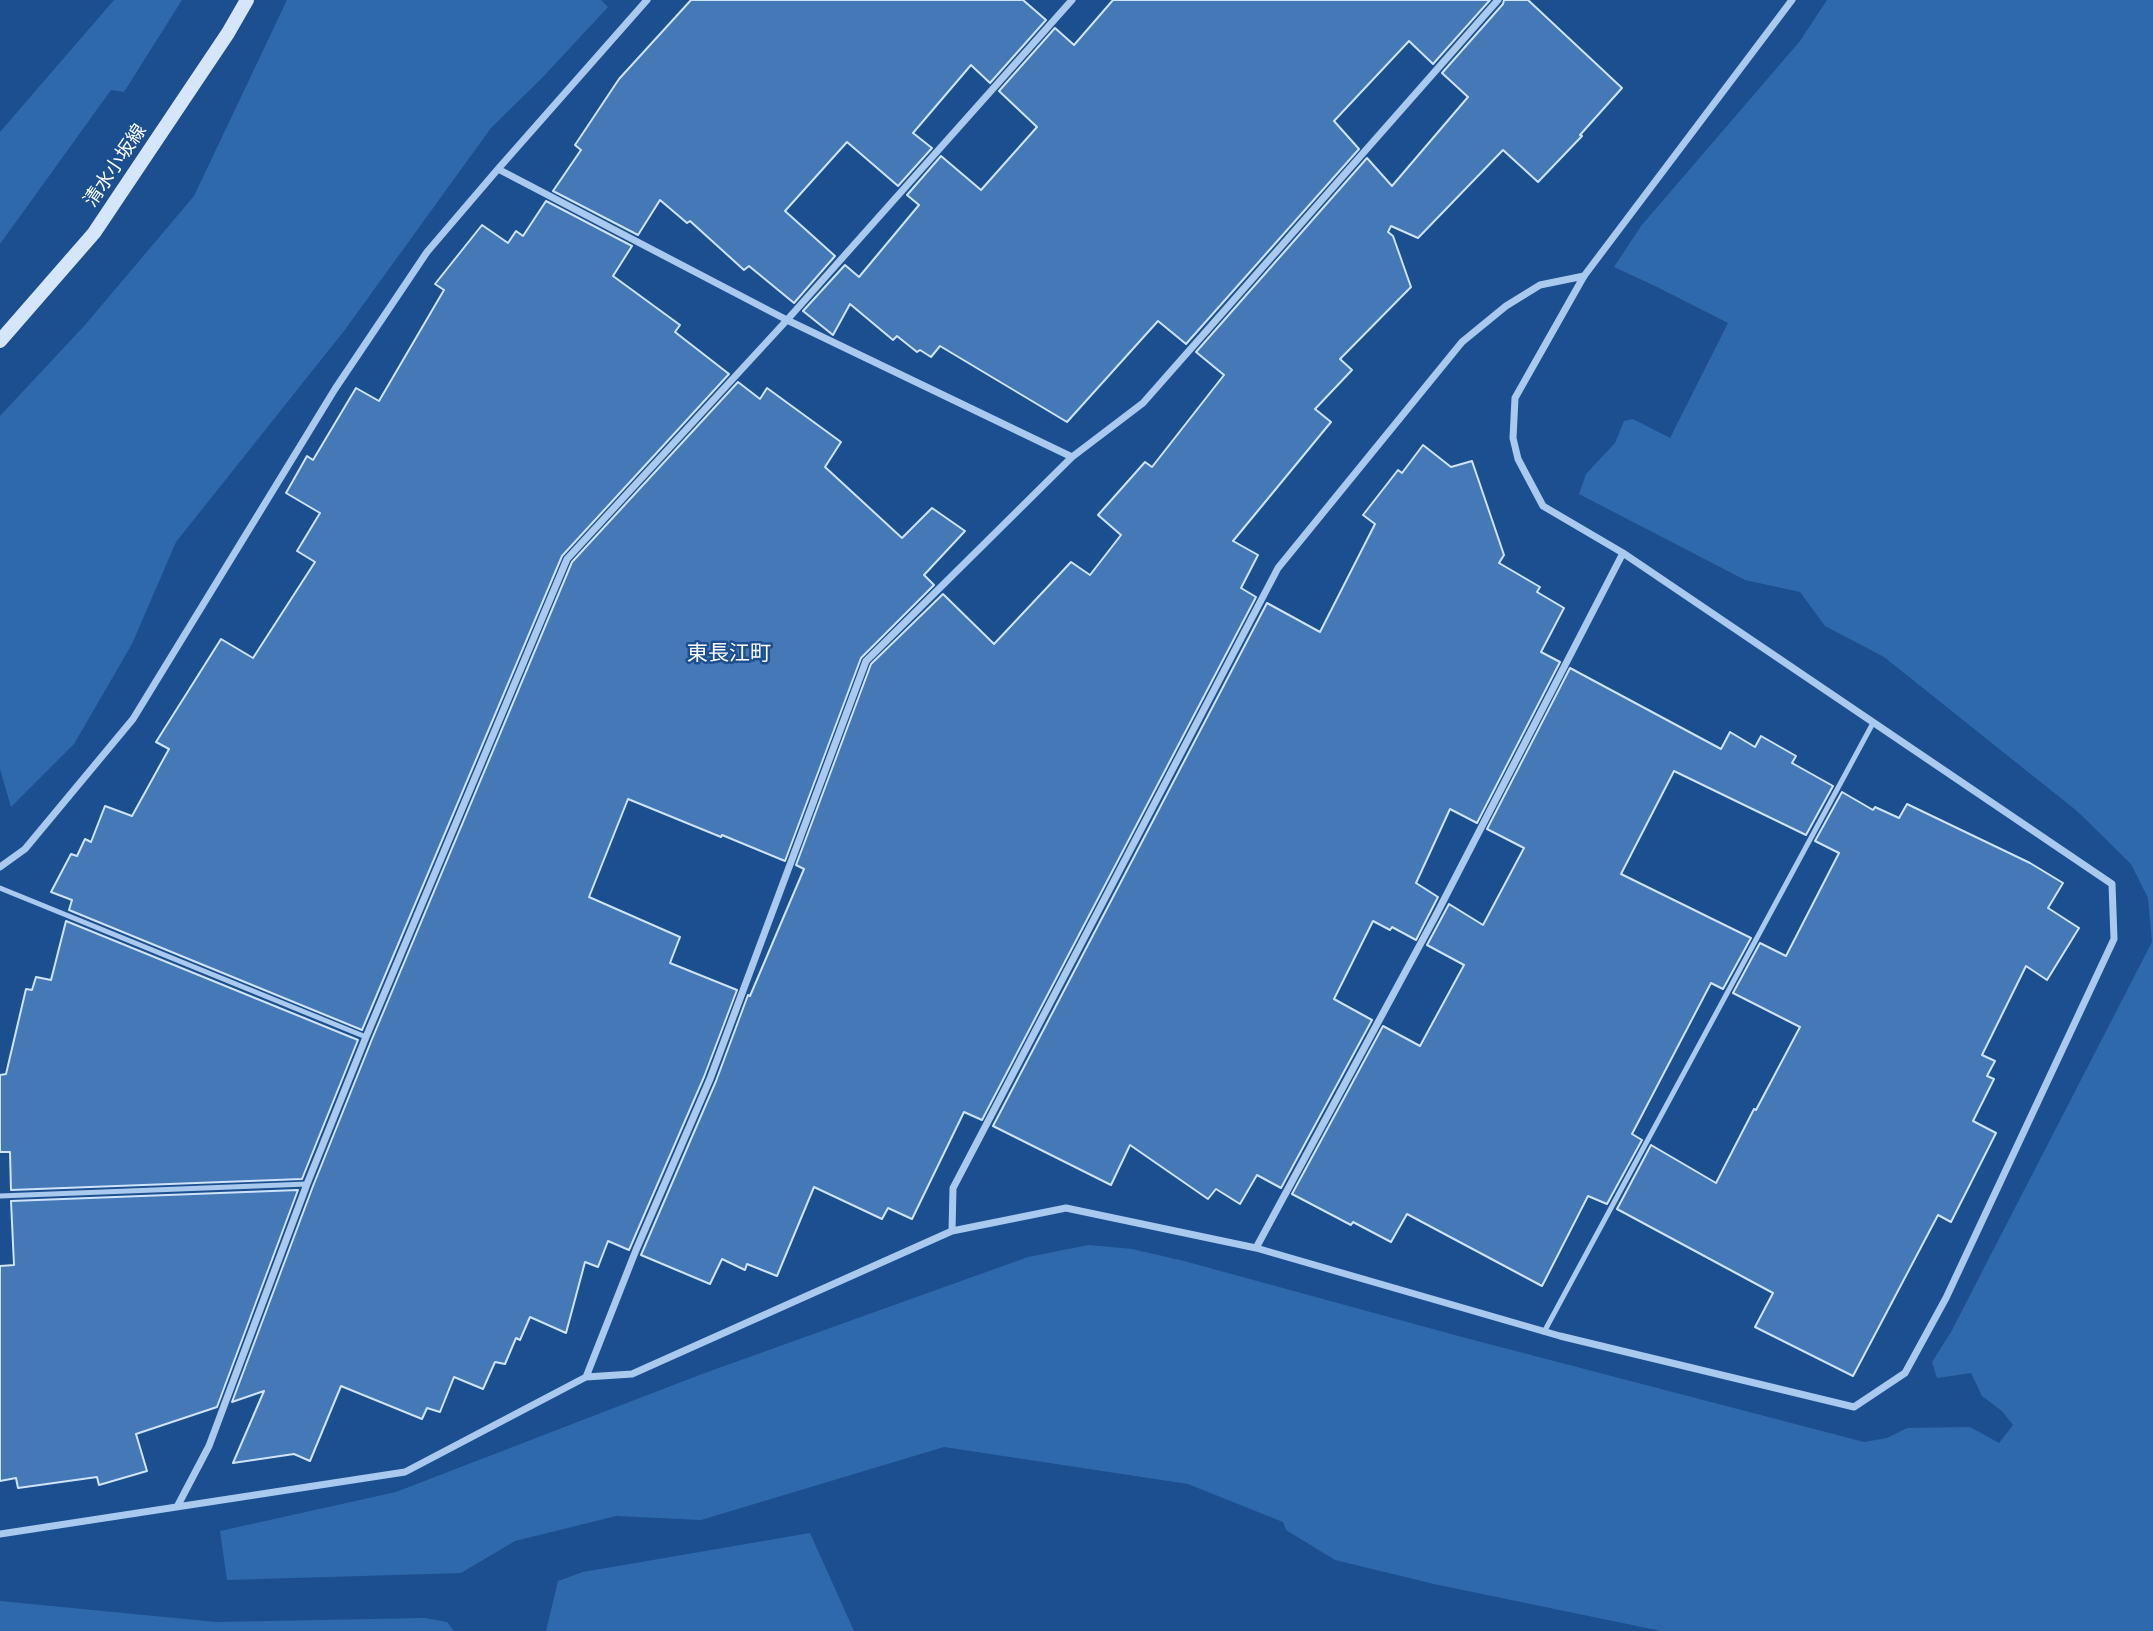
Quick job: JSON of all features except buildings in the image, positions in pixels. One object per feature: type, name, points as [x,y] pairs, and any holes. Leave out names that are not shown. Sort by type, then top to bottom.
[{"type":"main road","name":"清水小坂線","points":[[0,341],[94,233],[221,44],[247,0]]},
{"type":"street","points":[[0,867],[25,849],[134,719],[335,389],[427,252],[647,0]]},
{"type":"street","points":[[178,1505],[209,1446],[307,1184],[366,1037],[567,559],[788,320],[1072,0]]},
{"type":"street","points":[[586,1377],[636,1250],[710,1079],[866,661],[1072,457],[1143,403],[1498,0]]},
{"type":"street","points":[[0,1534],[405,1472],[586,1377],[632,1374],[953,1231],[1066,1208],[1256,1248],[1544,1332],[1854,1407],[1905,1373],[1946,1298],[2114,939],[2112,884],[1623,553],[1543,506],[1518,459],[1513,438],[1515,398],[1584,276],[1792,0]]},
{"type":"street","points":[[498,169],[788,320],[1072,457]]},
{"type":"street","points":[[953,1231],[953,1188],[1278,568],[1462,342],[1506,306],[1539,285],[1584,276]]},
{"type":"street","points":[[1256,1248],[1435,917],[1623,553]]},
{"type":"lane","points":[[1544,1332],[1873,723]]},
{"type":"lane","points":[[0,888],[366,1037]]},
{"type":"lane","points":[[0,1196],[307,1184]]},
{"type":"shaded area","points":[[114,0],[182,0],[124,92],[111,90],[0,244],[0,132]]},
{"type":"shaded area","points":[[287,0],[601,0],[608,7],[491,128],[344,331],[176,542],[132,644],[74,744],[11,807],[0,769],[0,416],[85,325],[194,196]]},
{"type":"shaded area","points":[[1827,0],[2153,0],[2153,1631],[1661,1631],[1434,1584],[1335,1560],[1286,1530],[1283,1522],[1188,1484],[944,1447],[701,1520],[616,1516],[515,1541],[461,1573],[227,1580],[220,1531],[396,1492],[702,1374],[1028,1257],[1089,1245],[1132,1249],[1184,1261],[1864,1442],[1887,1438],[1907,1428],[1970,1427],[1999,1443],[2013,1425],[2002,1411],[1982,1396],[1971,1373],[1937,1378],[1932,1362],[1951,1332],[2152,942],[2148,898],[2131,864],[2077,811],[1884,657],[1825,626],[1800,592],[1745,580],[1579,494],[1586,474],[1615,443],[1624,421],[1633,419],[1670,438],[1728,323],[1614,267],[1641,226],[1800,41]]},
{"type":"shaded area","points":[[810,1533],[854,1631],[546,1631],[558,1581],[583,1572]]},
{"type":"shaded area","points":[[0,1601],[216,1622],[425,1618],[447,1622],[454,1631],[0,1631]]},
{"type":"district","name":"東長江町","points":[[729,654]]}]
